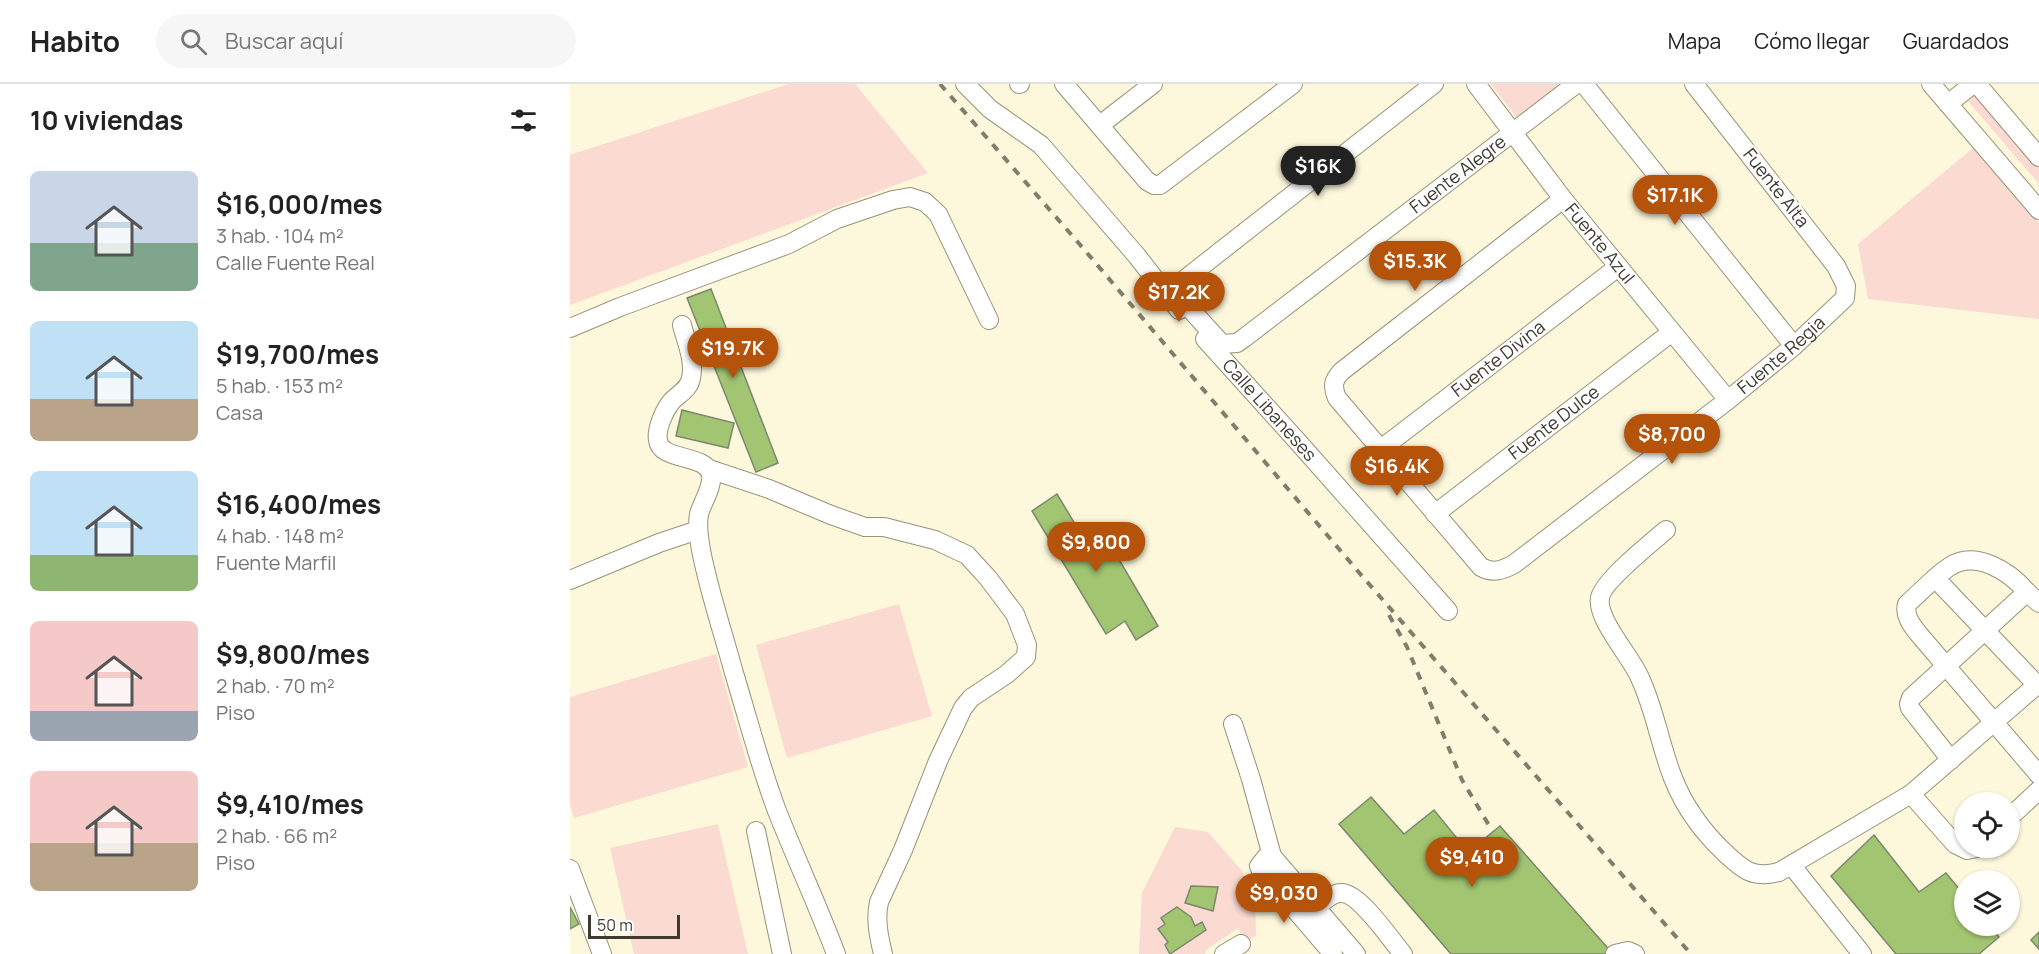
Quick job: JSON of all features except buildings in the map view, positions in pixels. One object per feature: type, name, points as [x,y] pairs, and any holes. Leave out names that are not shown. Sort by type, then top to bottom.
[{"type":"street","name":"Calle Libaneses","points":[[965,84],[990,109],[1041,145],[1137,256],[1185,318],[1448,611]]},
{"type":"street","points":[[1064,84],[1147,181],[1154,185],[1160,185],[1293,84]]},
{"type":"street","points":[[1100,125],[1153,84]]},
{"type":"street","name":"Fuente Alegre","points":[[1434,84],[1177,286],[1181,299],[1222,344],[1237,343],[1244,338],[1576,84]]},
{"type":"street","name":"Fuente Azul","points":[[1476,84],[1563,199],[1728,400]]},
{"type":"street","points":[[1584,84],[1794,346]]},
{"type":"street","name":"Fuente Alta","points":[[1694,84],[1836,266],[1846,286],[1845,298]]},
{"type":"street","points":[[1931,84],[2039,210]]},
{"type":"street","points":[[1948,104],[1975,84],[2039,157]]},
{"type":"street","points":[[570,328],[789,244],[837,219],[893,200],[910,197],[925,202],[938,214],[989,320]]},
{"type":"street","points":[[1435,514],[1342,403],[1333,384],[1342,371],[1563,199]]},
{"type":"street","name":"Fuente Divina","points":[[1381,449],[1618,267]]},
{"type":"street","name":"Fuente Regia","points":[[1435,514],[1481,567],[1500,571],[1514,564],[1728,400],[1794,346],[1845,298]]},
{"type":"street","points":[[682,325],[691,359],[691,378],[686,390],[671,403],[665,412],[658,442],[660,447],[668,453],[692,459],[709,469],[769,489],[865,527],[884,527],[935,540],[967,555],[1015,614],[1027,645],[1026,657],[1007,675],[967,703],[958,717],[879,902],[878,928],[883,954]]},
{"type":"street","name":"Fuente Dulce","points":[[1435,514],[1672,332]]},
{"type":"street","points":[[709,469],[711,478],[699,523],[710,588],[759,756],[777,809],[836,954]]},
{"type":"street","points":[[570,580],[659,543],[699,523]]},
{"type":"street","points":[[1666,530],[1641,551],[1603,590],[1599,599],[1600,609],[1639,675],[1651,703],[1677,788],[1686,806],[1709,837],[1738,865],[1751,873],[1765,875],[1791,866],[1911,794],[2038,684],[1935,578]]},
{"type":"street","points":[[1951,760],[1909,704],[1914,694],[1948,666],[1986,631],[2033,598],[2004,571],[1978,562],[1962,561],[1951,566],[1907,604],[1906,609],[1910,622],[1917,632],[1948,666],[2039,775]]},
{"type":"street","points":[[1233,724],[1272,856],[1267,856],[1261,861],[1259,866],[1261,870],[1356,954]]},
{"type":"street","points":[[2020,808],[2039,790]]},
{"type":"street","points":[[1911,794],[1954,843]]},
{"type":"street","points":[[756,831],[783,954]]},
{"type":"street","points":[[1791,866],[1862,954]]},
{"type":"street","points":[[570,869],[602,954]]},
{"type":"street","points":[[1310,914],[1335,894],[1348,894],[1362,903],[1403,954]]},
{"type":"street","points":[[1310,914],[1333,954]]},
{"type":"street","points":[[1224,954],[1241,944]]},
{"type":"street","points":[[1615,954],[1628,951],[1635,954]]},
{"type":"shaded area","points":[[789,84],[855,84],[928,173],[570,305],[570,155]]},
{"type":"shaded area","points":[[1491,84],[1562,84],[1517,118]]},
{"type":"shaded area","points":[[1976,93],[2039,167],[2039,184],[1967,100]]},
{"type":"shaded area","points":[[1973,148],[2039,223],[2039,319],[1868,299],[1858,244]]},
{"type":"shaded area","points":[[899,604],[932,716],[787,758],[756,645]]},
{"type":"shaded area","points":[[716,654],[748,767],[574,818],[570,804],[570,697]]},
{"type":"shaded area","points":[[718,824],[748,954],[634,954],[610,848]]},
{"type":"shaded area","points":[[1175,827],[1208,832],[1243,872],[1245,887],[1250,885],[1255,898],[1256,936],[1246,941],[1238,928],[1206,950],[1205,954],[1139,954],[1142,893]]},
{"type":"railway","points":[[940,84],[1362,576],[1691,954]]},
{"type":"railway","points":[[1389,615],[1407,647],[1462,780],[1490,827]]}]
